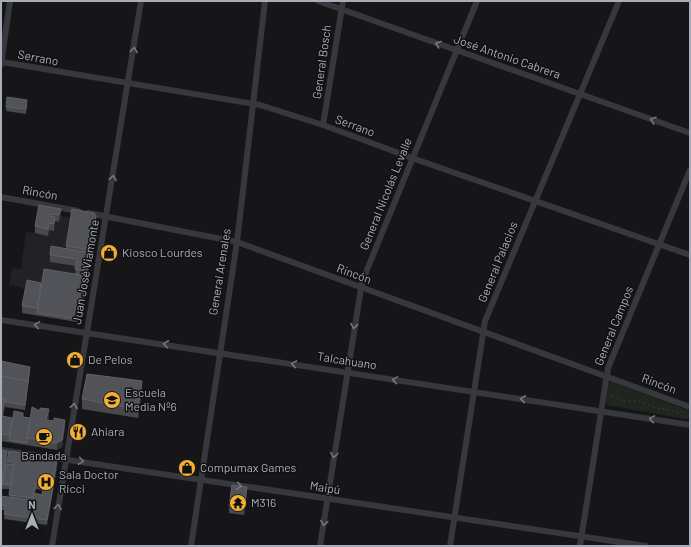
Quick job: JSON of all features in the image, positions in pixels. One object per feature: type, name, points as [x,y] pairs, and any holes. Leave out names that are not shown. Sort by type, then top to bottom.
[{"type":"street","points":[[1,64],[10,1]]},
{"type":"street","name":"Juan José Viamonte","points":[[52,546],[142,1]]},
{"type":"street","name":"General Arenales","points":[[191,546],[219,352],[237,242],[265,1]]},
{"type":"street","name":"José Antonio Cabrera","points":[[318,1],[690,133]]},
{"type":"street","name":"General Bosch","points":[[323,125],[343,1]]},
{"type":"street","name":"General Nicolás Levalle","points":[[320,546],[360,288],[477,1]]},
{"type":"street","name":"General Palacios","points":[[450,546],[485,321],[619,1]]},
{"type":"street","name":"Serrano","points":[[1,64],[253,103],[323,125],[412,158],[690,255]]},
{"type":"street","name":"General Campos","points":[[580,546],[602,398],[608,368],[690,170]]},
{"type":"street","name":"Rincón","points":[[1,197],[237,242],[689,407]]},
{"type":"street","name":"Talcahuano","points":[[1,320],[219,352],[690,425]]},
{"type":"street","name":"Maipú","points":[[1,450],[66,458],[328,500],[454,517],[646,546]]},
{"type":"path","points":[[602,398],[615,396],[623,402],[636,400],[657,408],[678,413],[689,407]]},
{"type":"shaded area","points":[[39,212],[94,222],[96,225],[80,320],[77,322],[22,313],[26,289],[9,285],[12,268],[21,269],[26,232],[35,233]]},
{"type":"shaded area","points":[[611,382],[690,411],[690,420],[607,405],[606,402],[609,384]]},
{"type":"building","points":[[7,97],[27,100],[26,109],[6,107]]},
{"type":"building","points":[[39,205],[61,209],[59,215],[51,214],[50,216],[55,217],[54,224],[49,223],[48,229],[35,226]]},
{"type":"building","points":[[72,209],[94,213],[96,216],[90,250],[66,246]]},
{"type":"building","points":[[51,246],[90,253],[87,271],[75,269],[77,259],[50,255]]},
{"type":"building","points":[[44,269],[87,276],[80,318],[77,319],[37,313]]},
{"type":"building","points":[[27,280],[41,283],[37,308],[22,306]]},
{"type":"building","points":[[1,361],[30,367],[28,383],[28,381],[1,376]]},
{"type":"building","name":"Escuela Media Nº6","points":[[87,374],[142,381],[138,409],[82,399]]},
{"type":"building","points":[[1,376],[28,381],[25,405],[5,402],[5,399],[1,399]]},
{"type":"building","points":[[1,399],[5,399],[2,416],[12,418],[9,435],[1,434]]},
{"type":"building","points":[[32,407],[40,411],[40,408],[49,409],[46,420],[54,421],[54,418],[65,420],[62,440],[57,443],[27,438]]},
{"type":"building","points":[[14,411],[23,413],[23,417],[30,418],[27,443],[9,440]]},
{"type":"building","points":[[1,450],[7,451],[1,491]]},
{"type":"building","points":[[9,451],[56,458],[57,460],[53,484],[36,482],[33,498],[9,495],[14,462],[7,461]]},
{"type":"building","points":[[6,464],[14,465],[11,485],[2,484]]},
{"type":"building","points":[[44,485],[53,487],[47,520],[4,514],[6,506],[1,505],[1,496],[33,501],[34,493],[42,495]]},
{"type":"building","name":"M316","points":[[232,485],[247,487],[244,508],[229,506]]},
{"type":"place","name":"Kiosco Lourdes","points":[[109,253]]},
{"type":"place","name":"De Pelos","points":[[75,360]]},
{"type":"place","name":"Escuela Media Nº6","points":[[112,400]]},
{"type":"place","name":"Ahiara","points":[[78,432]]},
{"type":"place","name":"Bandada","points":[[44,437]]},
{"type":"place","name":"Compumax Games","points":[[187,468]]},
{"type":"place","name":"Sala Doctor Ricci","points":[[46,482]]},
{"type":"place","name":"M316","points":[[238,503]]}]
